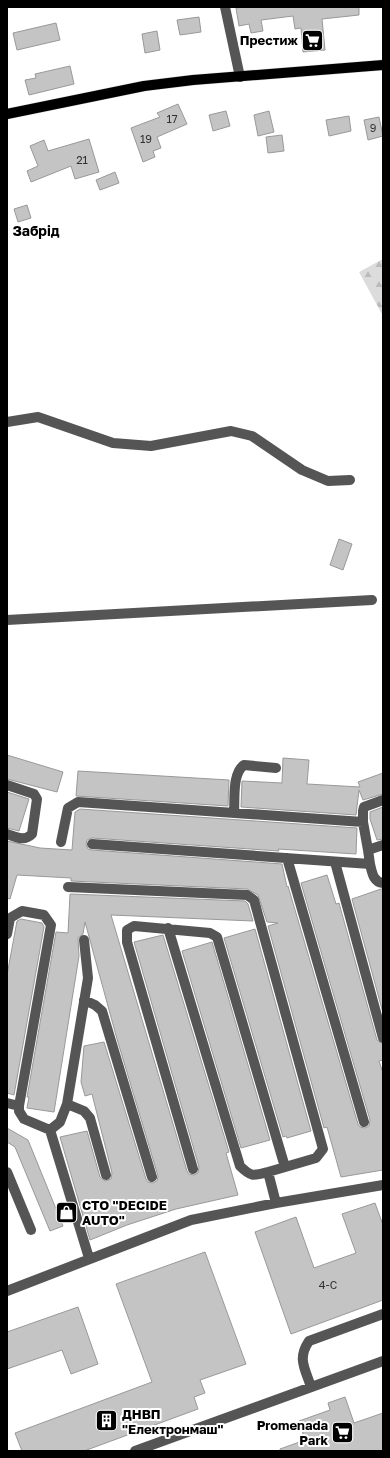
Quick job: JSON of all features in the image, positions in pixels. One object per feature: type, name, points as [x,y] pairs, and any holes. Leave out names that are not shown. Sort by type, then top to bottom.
[{"type":"main road","points":[[7,114],[144,86],[193,80],[383,65]]},
{"type":"street","points":[[224,7],[240,77]]},
{"type":"street","points":[[7,422],[38,417],[112,443],[152,446],[231,431],[252,436],[308,473],[328,481],[350,480]]},
{"type":"street","points":[[7,620],[372,600]]},
{"type":"street","points":[[234,813],[237,775],[240,768],[244,766],[276,768]]},
{"type":"street","points":[[7,785],[34,794],[37,799],[32,834],[28,838],[23,839],[7,834]]},
{"type":"street","points":[[383,800],[364,807],[362,811],[370,864],[374,878],[379,883],[383,883]]},
{"type":"street","points":[[61,842],[68,808],[78,802],[363,822]]},
{"type":"street","points":[[92,844],[370,864]]},
{"type":"street","points":[[368,850],[383,845]]},
{"type":"street","points":[[287,858],[364,1122]]},
{"type":"street","points":[[335,862],[383,1038]]},
{"type":"street","points":[[68,887],[247,895],[254,900],[323,1149],[316,1158],[254,1176],[247,1173],[240,1166],[168,928]]},
{"type":"street","points":[[7,934],[10,918],[22,911],[44,915],[51,925],[19,1106],[19,1112],[24,1119],[50,1130]]},
{"type":"street","points":[[193,1169],[127,942],[127,930],[134,926],[210,933],[217,937],[285,1167]]},
{"type":"street","points":[[50,1130],[60,1122],[67,1104],[88,978],[84,940]]},
{"type":"street","points":[[84,1000],[95,1005],[102,1011],[152,1177]]},
{"type":"street","points":[[7,1104],[19,1106]]},
{"type":"street","points":[[67,1104],[84,1111],[90,1118],[106,1175]]},
{"type":"street","points":[[50,1130],[89,1258]]},
{"type":"street","points":[[7,1172],[31,1230]]},
{"type":"street","points":[[268,1172],[276,1202]]},
{"type":"street","points":[[7,1291],[89,1258],[191,1220],[276,1202],[383,1185]]},
{"type":"street","points":[[311,1387],[302,1360],[303,1351],[309,1341],[383,1314]]},
{"type":"street","points":[[135,1451],[158,1447],[311,1387],[383,1361]]},
{"type":"green space","points":[[383,259],[383,316],[359,272]]},
{"type":"building","points":[[359,7],[359,15],[322,19],[325,50],[303,52],[301,28],[295,29],[293,16],[261,20],[263,31],[251,33],[249,24],[239,26],[236,8]]},
{"type":"building","points":[[199,17],[201,32],[180,35],[177,20]]},
{"type":"building","points":[[56,23],[60,40],[17,50],[13,33]]},
{"type":"building","points":[[157,31],[160,50],[145,53],[142,34]]},
{"type":"building","points":[[70,66],[74,84],[29,95],[25,80],[36,78],[35,74]]},
{"type":"building","points":[[178,104],[187,124],[157,137],[161,148],[153,151],[155,157],[143,162],[131,128],[160,117],[157,113]]},
{"type":"building","points":[[226,111],[230,126],[213,131],[209,115]]},
{"type":"building","points":[[269,111],[274,132],[258,136],[254,115]]},
{"type":"building","points":[[349,116],[351,131],[329,136],[326,120]]},
{"type":"building","points":[[379,117],[383,136],[368,140],[364,120]]},
{"type":"building","points":[[282,135],[284,151],[268,153],[266,137]]},
{"type":"building","points":[[89,139],[99,172],[75,179],[71,166],[31,182],[27,171],[38,166],[30,146],[44,140],[48,151]]},
{"type":"building","points":[[115,172],[119,183],[100,190],[96,180]]},
{"type":"building","points":[[27,205],[31,218],[18,222],[14,209]]},
{"type":"building","points":[[339,539],[352,544],[343,570],[330,565]]},
{"type":"building","points":[[7,755],[63,772],[57,792],[7,779]]},
{"type":"building","points":[[283,758],[309,760],[307,784],[360,787],[358,782],[383,773],[383,794],[363,800],[359,790],[356,815],[241,807],[242,781],[282,783]]},
{"type":"building","points":[[78,771],[229,780],[228,806],[76,796]]},
{"type":"building","points":[[7,792],[29,799],[19,831],[7,828]]},
{"type":"building","points":[[383,807],[383,839],[377,840],[370,819],[370,812]]},
{"type":"building","points":[[80,809],[357,828],[356,854],[278,849],[279,851],[92,838],[87,840],[86,844],[88,849],[92,850],[282,864],[287,887],[288,886],[358,1124],[360,1127],[365,1128],[369,1126],[370,1120],[301,883],[327,875],[336,904],[339,903],[377,1040],[383,1044],[383,1060],[379,1061],[383,1073],[383,1170],[341,1177],[327,1127],[324,1128],[268,926],[278,923],[267,922],[258,895],[247,889],[71,881],[71,878],[17,875],[10,899],[7,898],[7,841],[40,848],[72,850],[75,812]]},
{"type":"building","points":[[383,889],[383,1013],[352,899]]},
{"type":"building","points":[[70,894],[245,901],[248,904],[253,921],[111,915],[187,1171],[189,1174],[194,1175],[198,1173],[199,1167],[134,942],[163,935],[229,1152],[226,1153],[238,1195],[176,1209],[127,1225],[90,1240],[60,1137],[87,1131],[100,1177],[105,1181],[111,1179],[112,1173],[92,1094],[85,1096],[81,1082],[84,1046],[104,1042],[146,1179],[148,1182],[153,1183],[157,1181],[158,1176],[117,1039],[85,922],[83,934],[78,938],[79,956],[54,1112],[27,1108],[29,1097],[27,1097],[56,932],[68,933]]},
{"type":"building","points":[[21,919],[42,923],[44,927],[14,1095],[7,1093],[7,975],[17,921]]},
{"type":"building","points":[[255,929],[311,1131],[287,1138],[286,1136],[283,1137],[224,938]]},
{"type":"building","points":[[212,942],[270,1140],[241,1148],[182,951]]},
{"type":"building","points":[[7,1128],[28,1140],[63,1226],[50,1231],[15,1147],[7,1142]]},
{"type":"building","points":[[375,1203],[383,1225],[383,1300],[291,1334],[255,1232],[296,1217],[314,1268],[356,1253],[342,1214]]},
{"type":"building","points":[[205,1252],[246,1364],[200,1380],[205,1393],[194,1397],[198,1409],[84,1451],[22,1451],[15,1433],[152,1382],[116,1284]]},
{"type":"building","points":[[78,1307],[98,1364],[71,1374],[62,1350],[7,1369],[7,1332]]},
{"type":"building","name":"Promenada Park","points":[[345,1397],[354,1423],[383,1413],[383,1451],[280,1451],[280,1449],[305,1440],[299,1421],[330,1410],[328,1403]]},
{"type":"place","name":"Престиж","points":[[313,40]]},
{"type":"place","name":"СТО \"DECIDE AUTO\"","points":[[66,1212]]},
{"type":"place","name":"ДНВП \"Електронмаш\"","points":[[107,1421]]},
{"type":"place","name":"Promenada Park","points":[[343,1432]]},
{"type":"district","name":"Забрід","points":[[36,230]]}]
